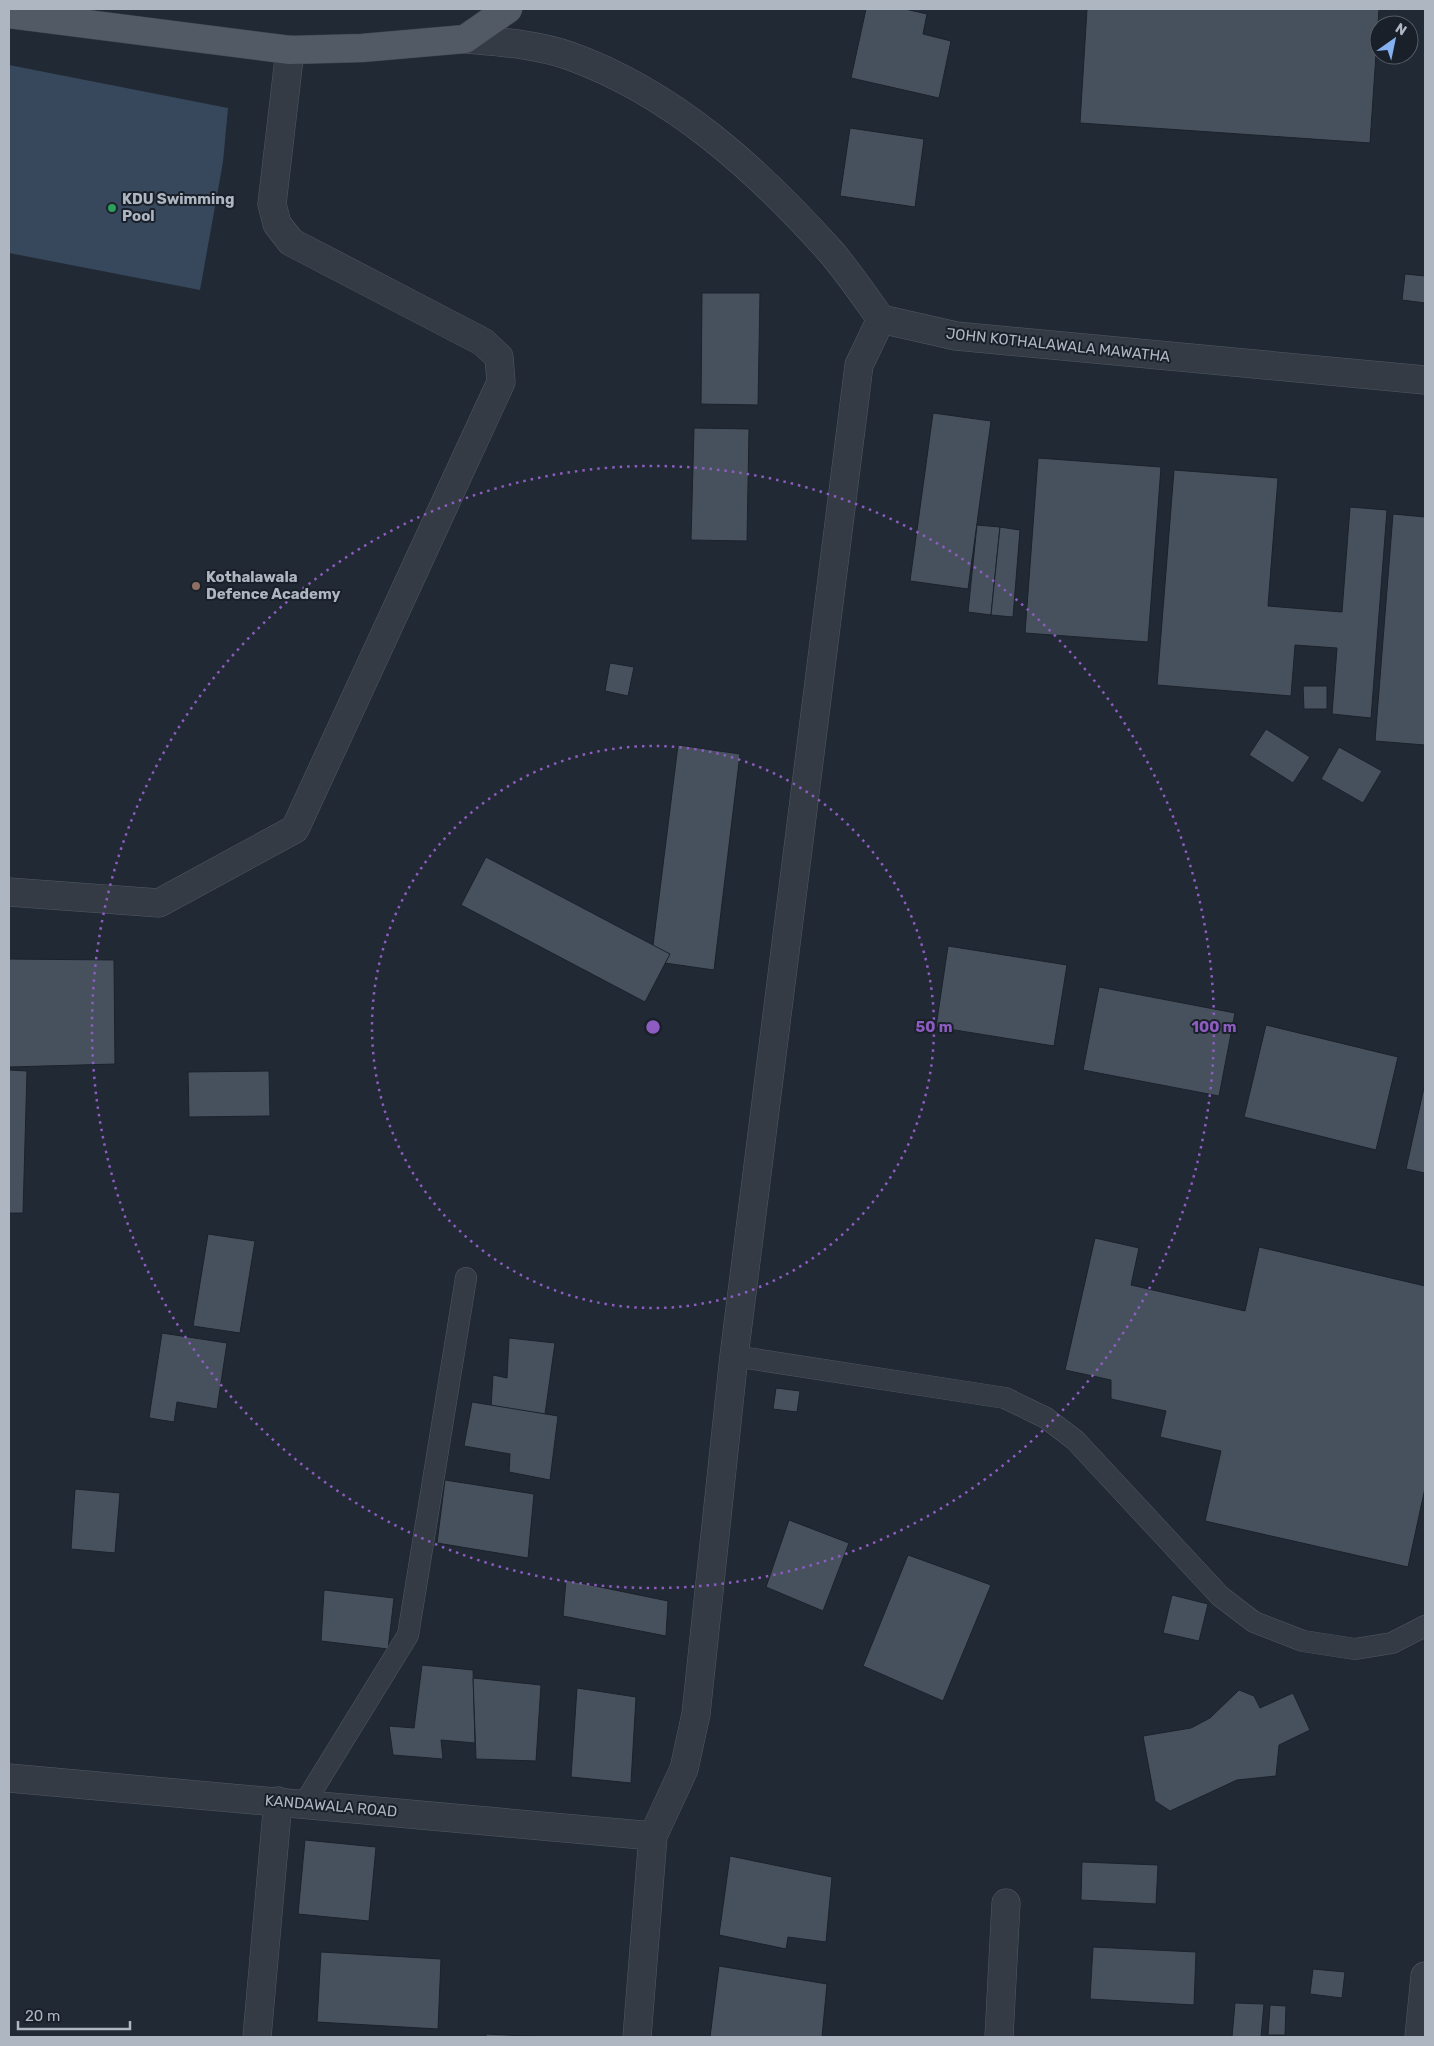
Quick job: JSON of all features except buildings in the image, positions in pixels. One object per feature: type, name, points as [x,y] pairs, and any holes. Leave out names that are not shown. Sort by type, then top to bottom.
[{"type":"main road","points":[[9,14],[290,50],[362,48],[465,38],[508,9]]},
{"type":"street","points":[[465,38],[531,45],[569,56],[620,76],[667,104],[717,142],[772,192],[832,253],[881,319],[859,365],[734,1356],[696,1714],[684,1769],[653,1836],[637,2037]]},
{"type":"street","points":[[9,892],[159,903],[295,829],[501,382],[499,357],[483,342],[291,242],[277,224],[272,204],[290,50]]},
{"type":"street","name":"JOHN KOTHALAWALA MAWATHA","points":[[881,319],[956,336],[1425,380]]},
{"type":"street","name":"KANDAWALA ROAD","points":[[9,1778],[653,1836]]},
{"type":"street","points":[[257,2037],[291,1802]]},
{"type":"street","points":[[1000,2037],[1006,1903]]},
{"type":"street","points":[[1419,2037],[1425,1976]]},
{"type":"lane","points":[[291,1802],[408,1635],[466,1278]]},
{"type":"lane","points":[[734,1356],[1005,1398],[1046,1418],[1075,1440],[1220,1596],[1254,1622],[1303,1641],[1356,1649],[1392,1643],[1425,1626]]},
{"type":"water","name":"KDU Swimming Pool","points":[[9,65],[228,108],[223,162],[200,290],[9,253]]},
{"type":"place","name":"KDU Swimming Pool","points":[[112,208]]},
{"type":"place","name":"Kothalawala Defence Academy","points":[[196,586]]}]
